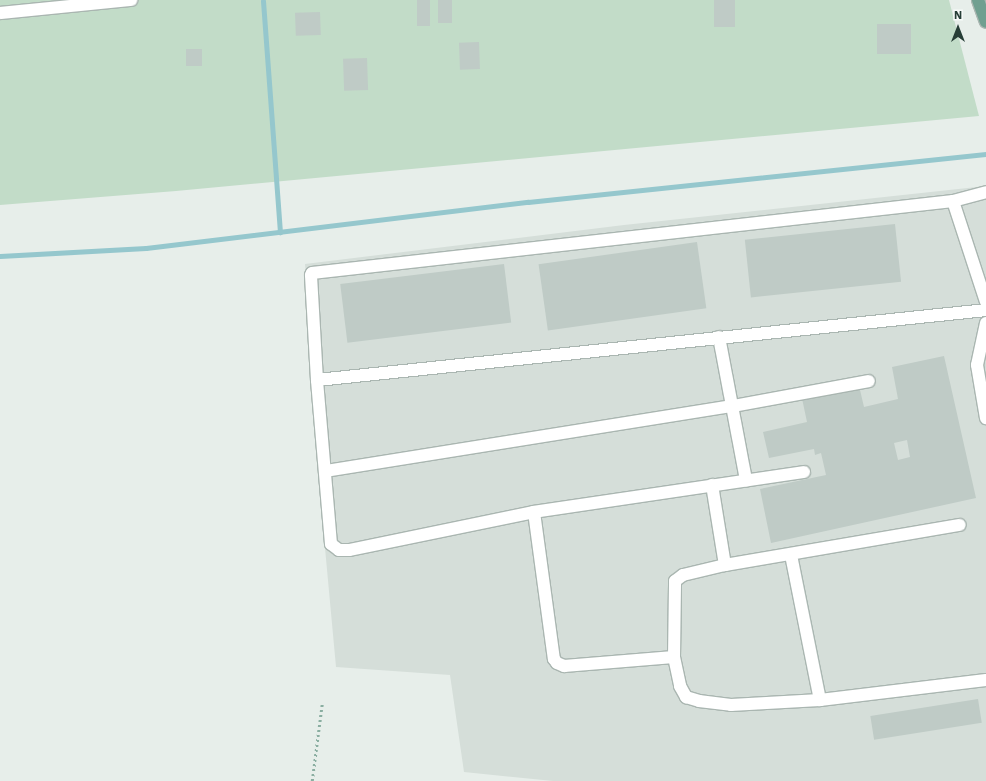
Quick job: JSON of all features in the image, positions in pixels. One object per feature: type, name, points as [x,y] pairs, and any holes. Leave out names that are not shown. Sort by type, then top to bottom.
[{"type":"main road","points":[[978,0],[986,22]]},
{"type":"street","points":[[0,13],[131,0]]},
{"type":"street","points":[[804,472],[534,512],[349,550],[339,550],[331,544],[326,471],[317,380],[312,273],[953,201],[986,192]]},
{"type":"street","points":[[953,201],[986,302]]},
{"type":"street","points":[[317,380],[986,310]]},
{"type":"street","points":[[986,323],[977,365],[986,418]]},
{"type":"street","points":[[719,337],[746,480]]},
{"type":"street","points":[[326,471],[733,406],[869,382]]},
{"type":"street","points":[[712,485],[725,564]]},
{"type":"street","points":[[534,512],[554,659],[557,663],[564,666],[674,657]]},
{"type":"street","points":[[960,525],[792,555],[725,564],[683,575],[675,581],[674,657],[680,686],[686,697],[699,701],[731,705],[820,700],[986,680]]},
{"type":"street","points":[[792,555],[820,700]]},
{"type":"path","points":[[312,781],[322,704]]},
{"type":"shaded area","points":[[986,186],[986,781],[553,781],[464,772],[450,675],[336,667],[325,548],[305,264],[624,225]]},
{"type":"green space","points":[[0,0],[949,0],[979,116],[176,191],[0,205]]},
{"type":"building","points":[[417,0],[430,0],[430,26],[417,26]]},
{"type":"building","points":[[438,0],[452,0],[452,23],[438,23]]},
{"type":"building","points":[[714,0],[735,0],[735,27],[714,27]]},
{"type":"building","points":[[320,12],[321,35],[296,36],[295,13]]},
{"type":"building","points":[[877,24],[911,24],[911,54],[877,54]]},
{"type":"building","points":[[479,42],[480,69],[460,70],[459,43]]},
{"type":"building","points":[[186,49],[202,49],[202,66],[186,66]]},
{"type":"building","points":[[367,58],[368,90],[344,91],[343,59]]},
{"type":"building","points":[[895,224],[901,282],[751,297],[745,240]]},
{"type":"building","points":[[697,242],[706,308],[548,331],[539,264]]},
{"type":"building","points":[[504,264],[511,323],[347,343],[340,284]]},
{"type":"building","points":[[944,356],[976,498],[771,543],[760,489],[826,475],[821,453],[815,455],[814,449],[769,458],[763,432],[807,422],[800,389],[857,377],[864,407],[898,399],[892,367]],"holes":[[[907,440],[910,457],[898,460],[894,443]]]},
{"type":"building","points":[[978,699],[982,723],[874,740],[870,716]]},
{"type":"waterway","points":[[263,1],[280,232]]},
{"type":"waterway","points":[[0,256],[146,248],[528,202],[986,154]]}]
